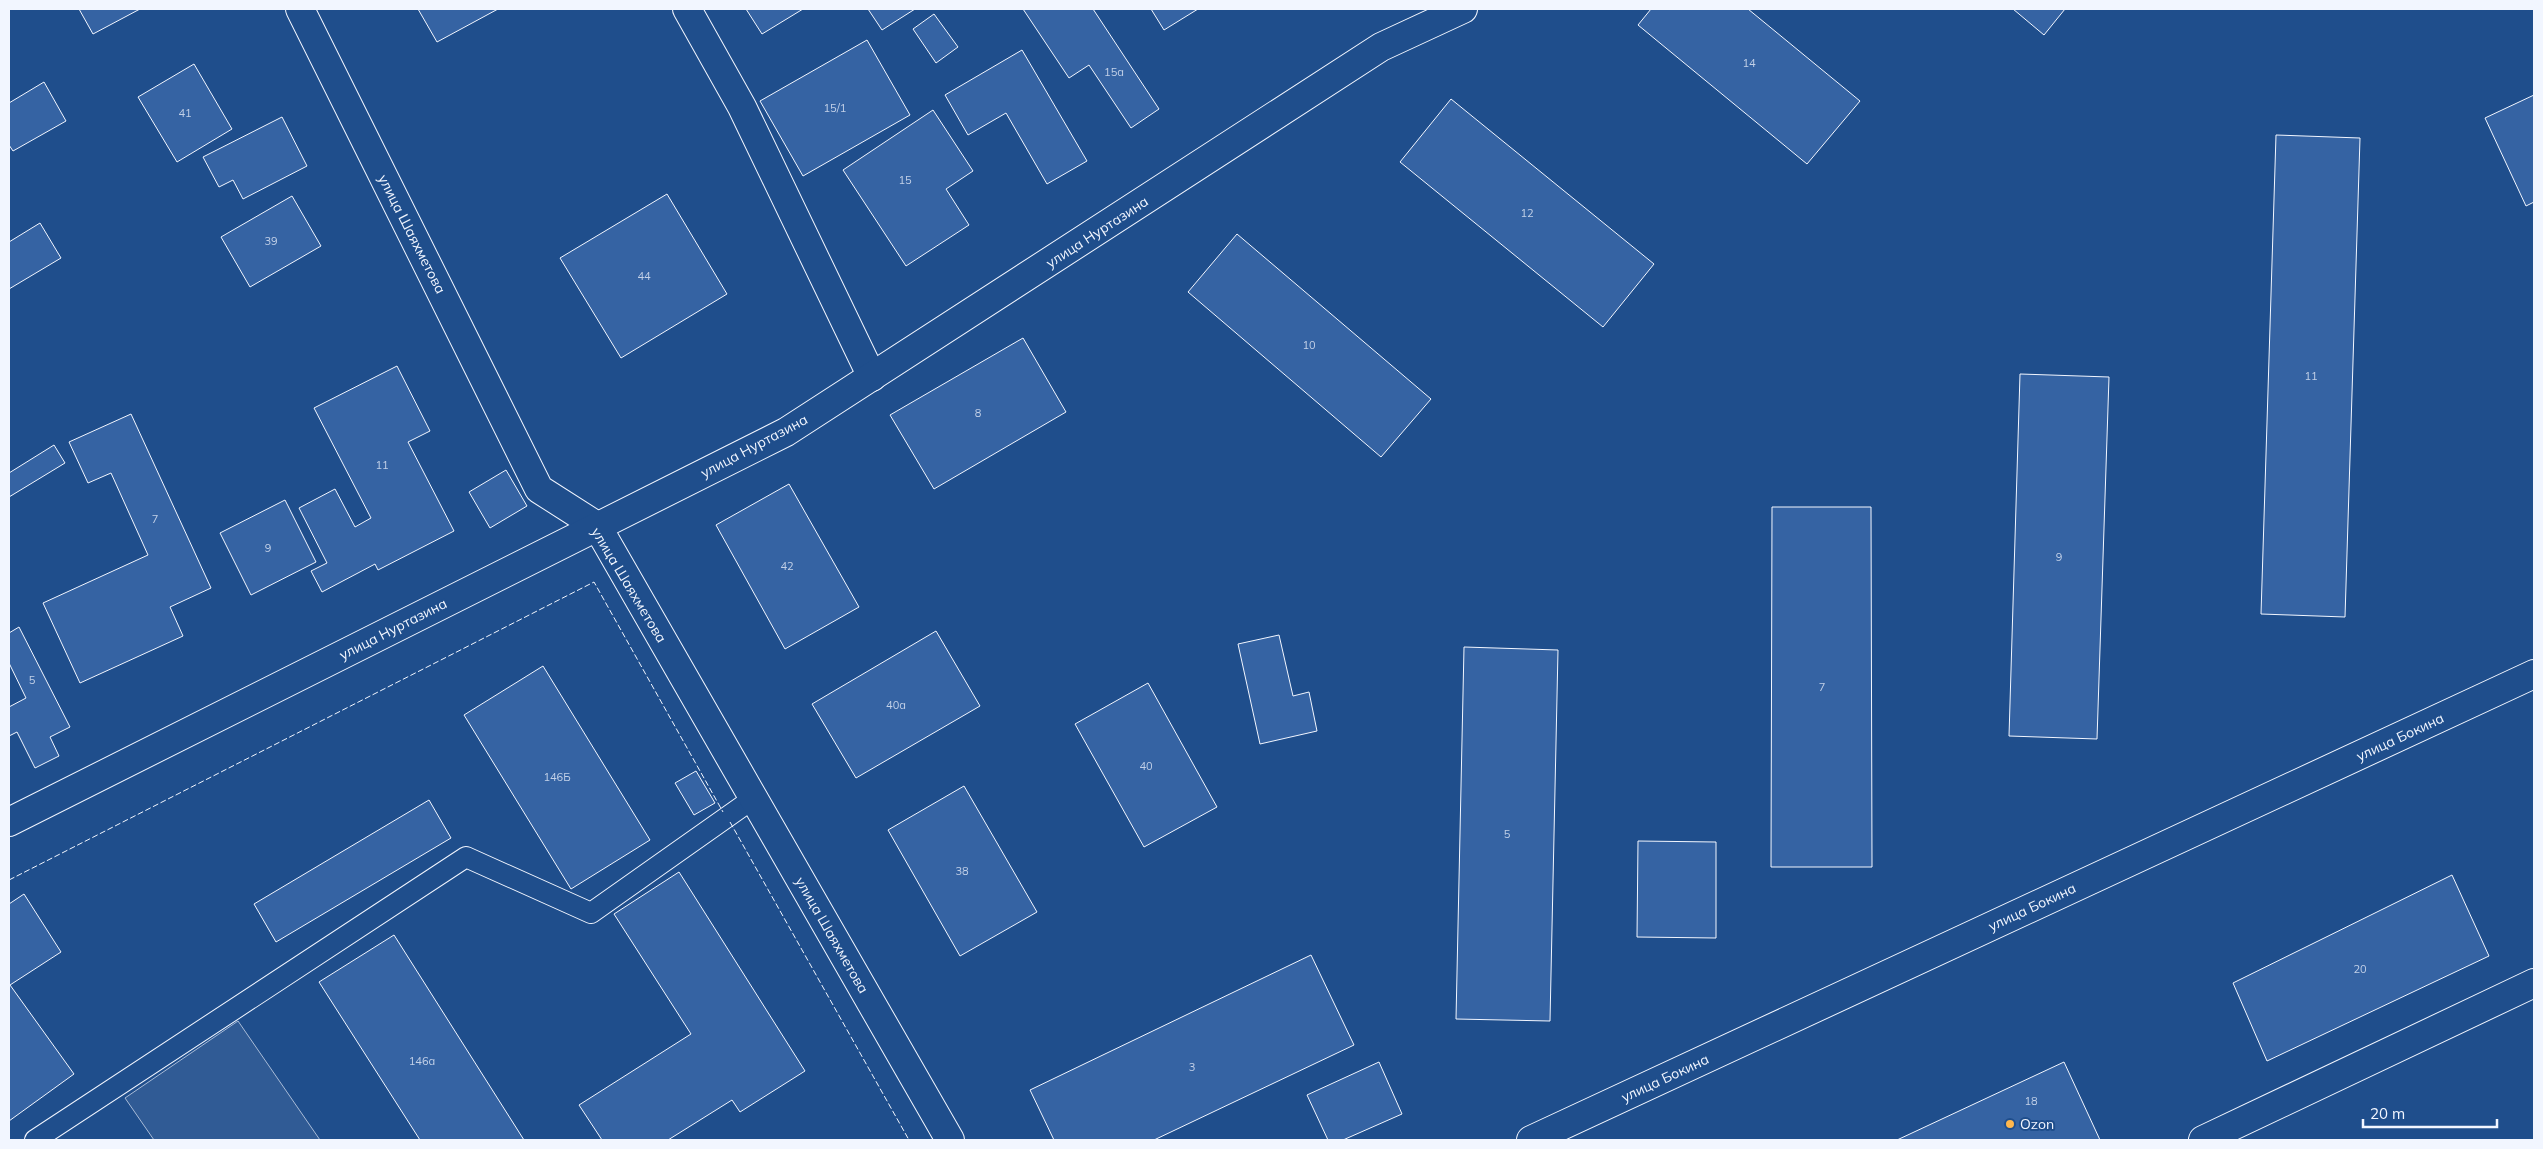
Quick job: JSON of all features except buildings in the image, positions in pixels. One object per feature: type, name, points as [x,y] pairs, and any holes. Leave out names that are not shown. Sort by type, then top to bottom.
[{"type":"street","name":"улица Шаяхметова","points":[[300,9],[539,489],[597,526],[950,1140]]},
{"type":"street","points":[[687,9],[742,107],[872,377]]},
{"type":"street","name":"улица Нуртазина","points":[[9,822],[786,432],[1382,47],[1464,9]]},
{"type":"street","name":"улица Бокина","points":[[1530,1140],[2534,674]]},
{"type":"street","points":[[2203,1140],[2534,983]]},
{"type":"lane","points":[[35,1140],[466,857],[591,912],[754,798]]},
{"type":"shaded area","points":[[238,1021],[320,1140],[154,1140],[125,1098]]},
{"type":"fence","points":[[9,880],[594,582],[723,812]]},
{"type":"fence","points":[[730,822],[909,1140]]},
{"type":"place","name":"Ozon","points":[[2010,1124]]}]
